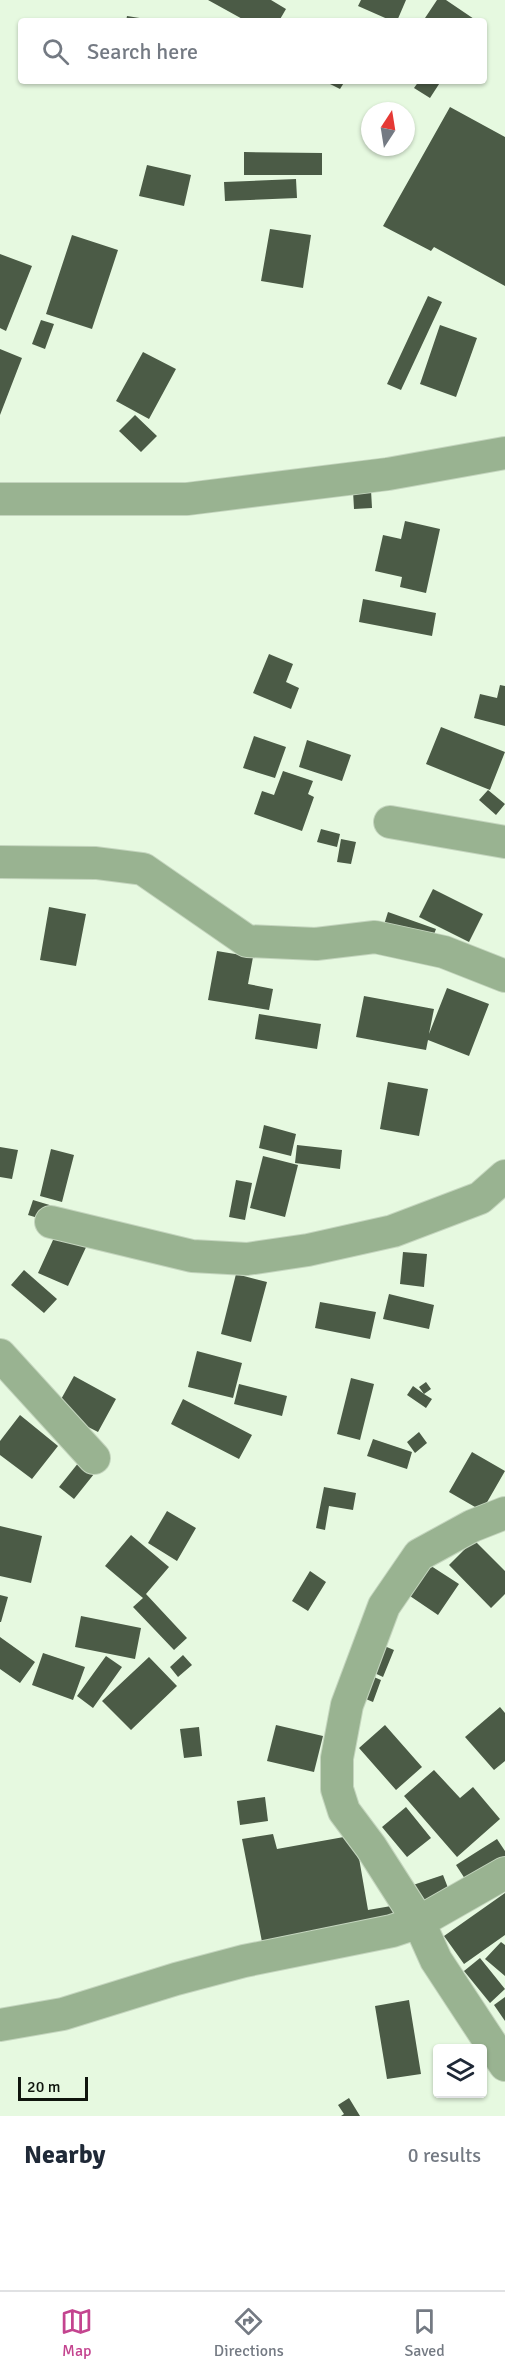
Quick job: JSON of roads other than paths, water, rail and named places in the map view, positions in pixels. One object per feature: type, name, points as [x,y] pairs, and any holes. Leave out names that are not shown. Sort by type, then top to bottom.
[{"type":"street","points":[[0,499],[187,499],[388,474],[505,453]]},
{"type":"street","points":[[390,822],[505,842]]},
{"type":"street","points":[[0,862],[96,863],[143,869],[247,941],[316,944],[375,938],[444,952],[505,976]]},
{"type":"street","points":[[51,1222],[192,1256],[247,1259],[308,1250],[393,1231],[480,1198],[505,1176]]},
{"type":"street","points":[[0,1355],[94,1458]]},
{"type":"street","points":[[505,1513],[472,1526],[418,1555],[384,1606],[347,1705],[337,1758],[337,1789],[344,1811],[371,1847],[419,1922],[436,1960],[505,2065]]},
{"type":"street","points":[[0,2025],[63,2014],[176,1979],[244,1961],[392,1931],[419,1922],[505,1873]]}]
